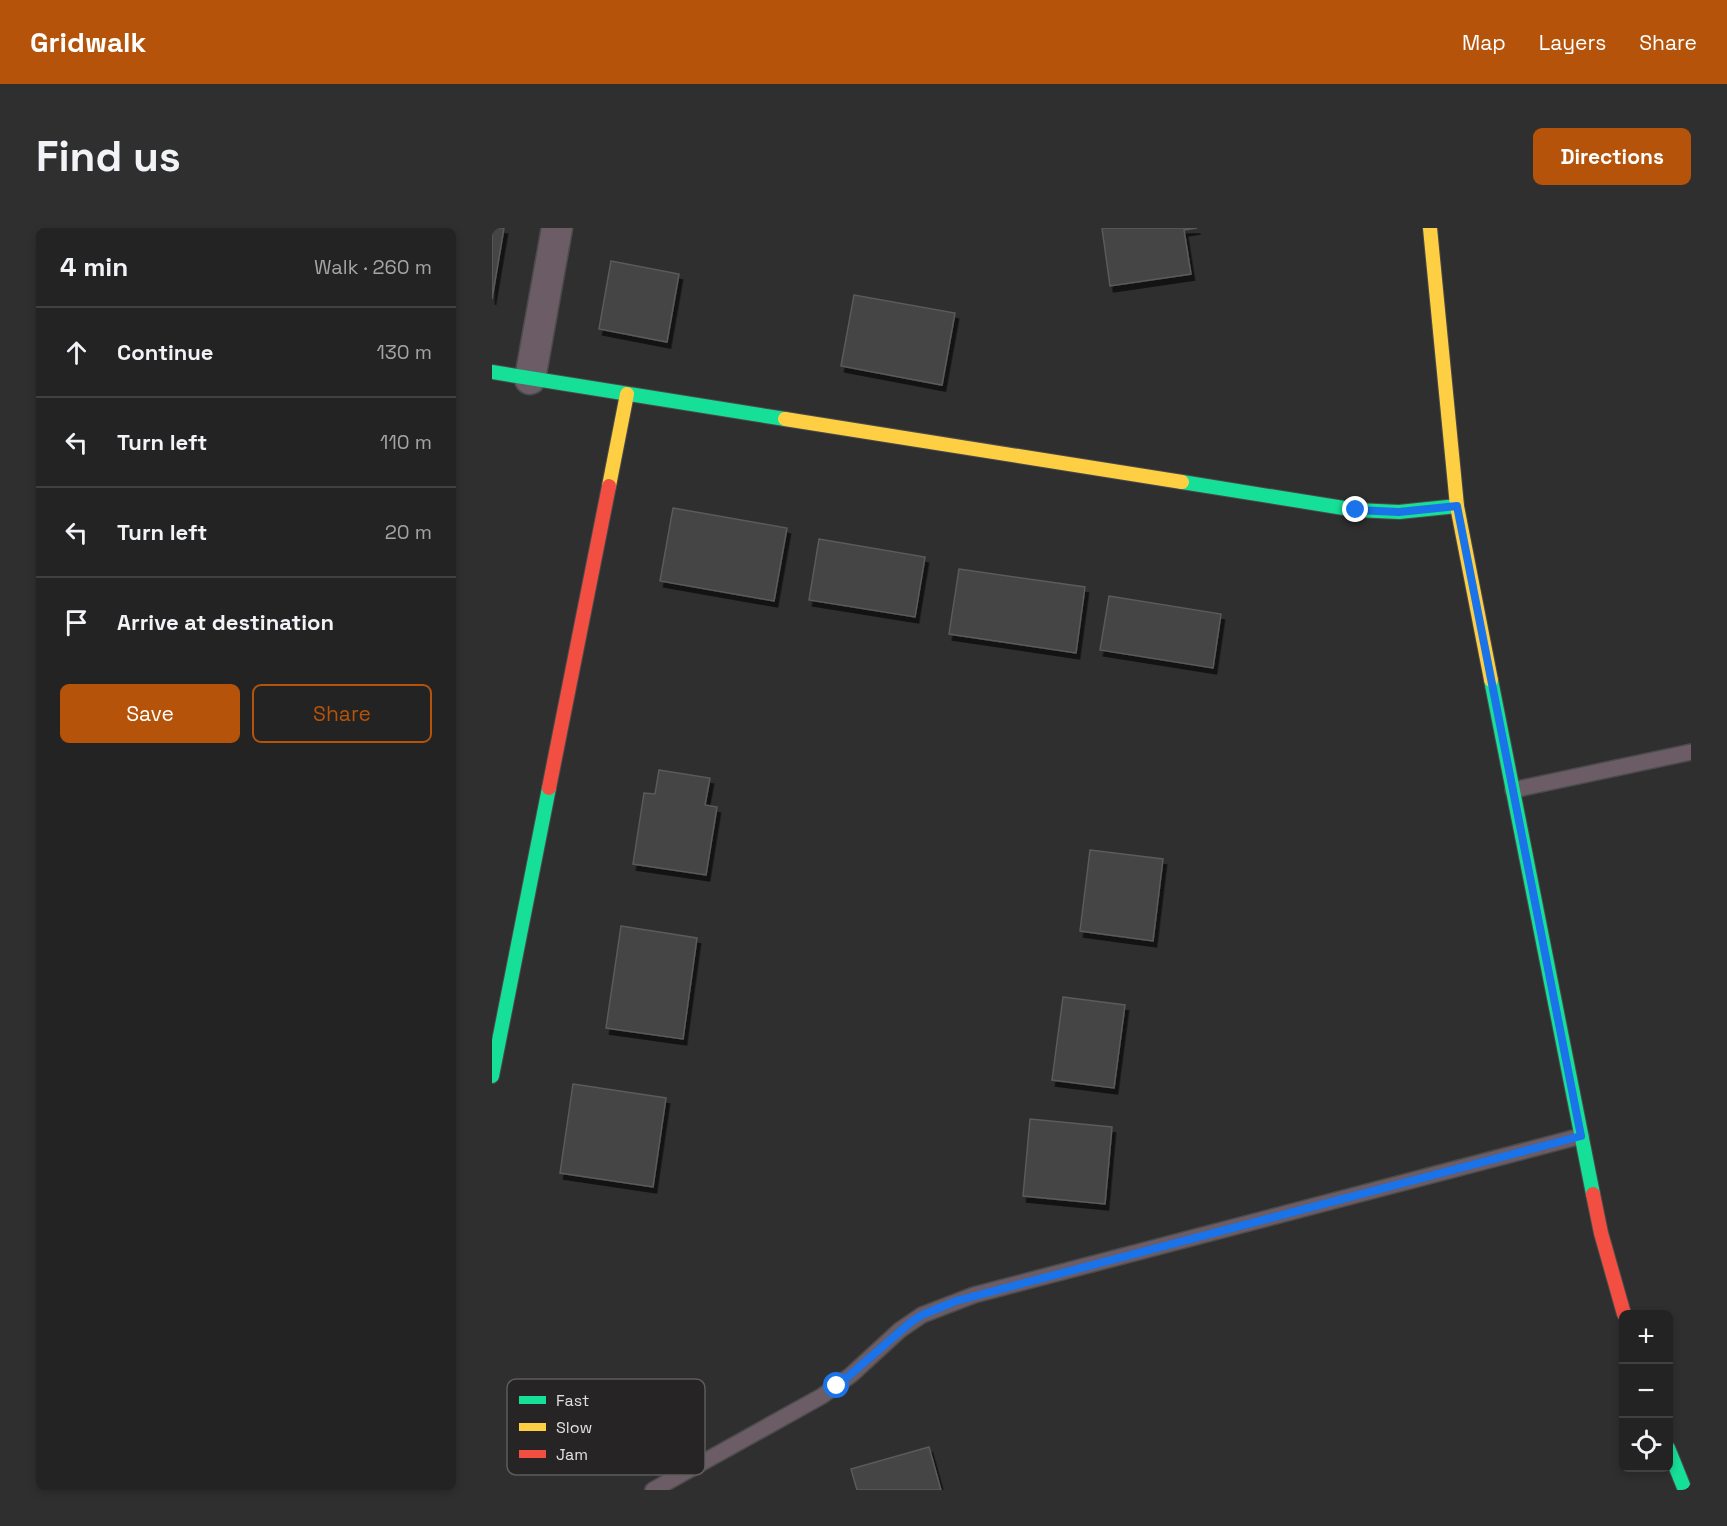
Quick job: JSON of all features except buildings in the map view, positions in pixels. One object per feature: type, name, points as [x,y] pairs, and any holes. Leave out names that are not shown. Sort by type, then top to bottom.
[{"type":"street","points":[[530,379],[557,228]]},
{"type":"street","points":[[1430,228],[1457,506],[1581,1136],[1602,1233],[1623,1310]]},
{"type":"street","points":[[492,372],[1356,510],[1399,512],[1457,506]]},
{"type":"street","points":[[492,1076],[627,394]]},
{"type":"street","points":[[1673,1460],[1685,1490]]},
{"type":"lane","points":[[1513,790],[1691,752]]},
{"type":"lane","points":[[705,1461],[822,1396],[851,1375],[911,1322],[939,1307],[974,1295],[1581,1136]]},
{"type":"lane","points":[[653,1490],[680,1475]]},
{"type":"traffic: fast","points":[[492,372],[785,419]]},
{"type":"traffic: fast","points":[[1182,482],[1356,510],[1399,512],[1457,506]]},
{"type":"traffic: fast","points":[[1491,680],[1593,1194]]},
{"type":"traffic: fast","points":[[492,1076],[549,788]]},
{"type":"traffic: fast","points":[[1673,1460],[1685,1490]]},
{"type":"traffic: slow","points":[[1430,228],[1457,506],[1491,680]]},
{"type":"traffic: slow","points":[[609,486],[627,394]]},
{"type":"traffic: slow","points":[[785,419],[1182,482]]},
{"type":"traffic: jam","points":[[549,788],[609,486]]},
{"type":"traffic: jam","points":[[1593,1194],[1601,1233],[1623,1310]]},
{"type":"route","points":[[837,1386],[911,1322],[956,1301],[1581,1136],[1457,506],[1399,512],[1356,510]]}]
